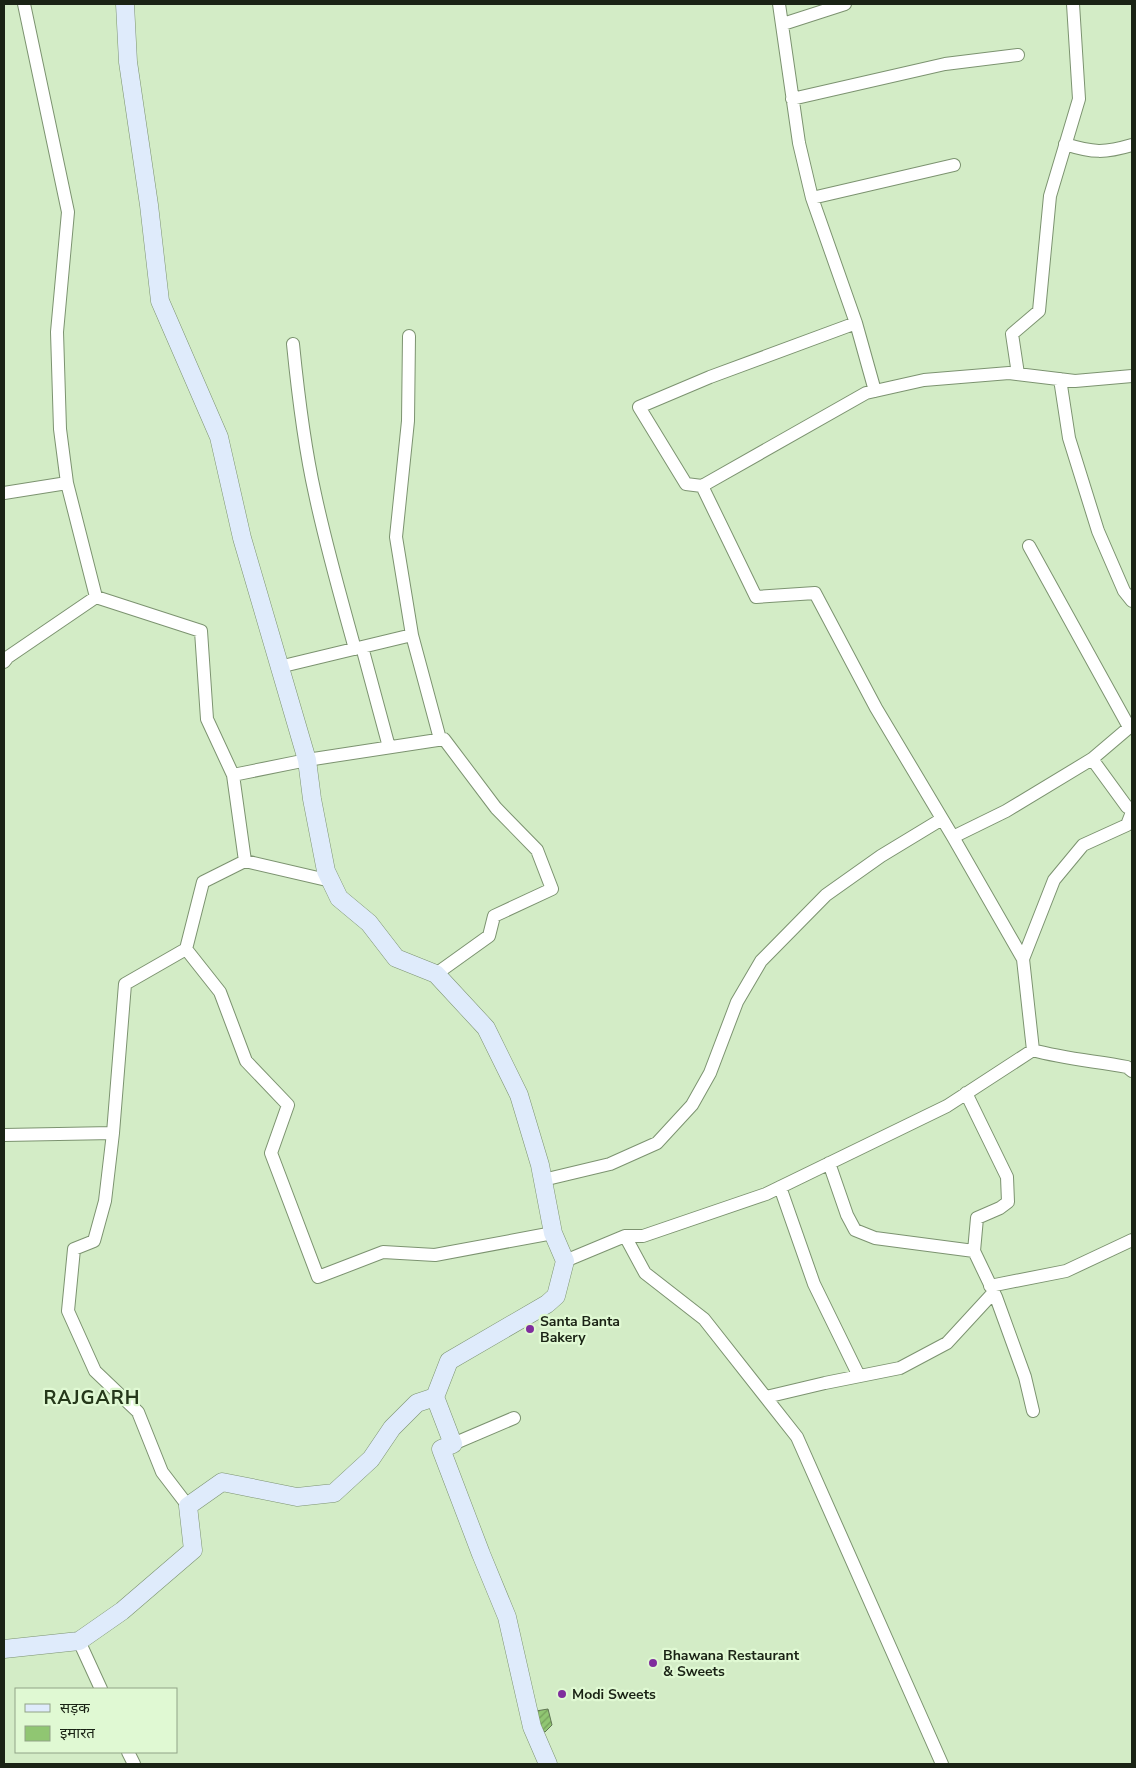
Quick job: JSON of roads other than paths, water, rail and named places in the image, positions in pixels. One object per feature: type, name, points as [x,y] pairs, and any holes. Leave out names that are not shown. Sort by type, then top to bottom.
[{"type":"street","points":[[24,4],[68,212],[57,332],[60,429],[67,483],[96,597]]},
{"type":"street","points":[[125,4],[128,62],[149,205],[160,301],[219,437],[242,538],[306,760],[326,872],[339,898],[369,923],[396,958],[436,974],[486,1028],[519,1095],[543,1180],[553,1233],[564,1261],[556,1296],[547,1304],[449,1361],[435,1397],[453,1444]]},
{"type":"street","points":[[779,4],[799,143],[812,198],[856,323],[875,391]]},
{"type":"street","points":[[783,24],[845,4]]},
{"type":"street","points":[[1018,374],[1012,334],[1039,311],[1050,196],[1078,99],[1074,4]]},
{"type":"street","points":[[792,99],[945,64],[1018,55]]},
{"type":"street","points":[[1065,144],[1085,151],[1110,151],[1132,145]]},
{"type":"street","points":[[812,198],[954,165]]},
{"type":"street","points":[[856,323],[710,377],[639,406],[686,484],[702,486],[866,393],[924,380],[1008,373],[1075,381],[1132,376]]},
{"type":"street","points":[[409,336],[408,421],[396,537],[412,635],[440,739]]},
{"type":"street","points":[[293,344],[299,400],[314,493],[335,579],[390,747]]},
{"type":"street","points":[[1060,379],[1069,438],[1098,531],[1124,591],[1132,601]]},
{"type":"street","points":[[4,493],[67,483]]},
{"type":"street","points":[[702,486],[756,598],[815,593],[876,708],[1023,959],[1033,1050]]},
{"type":"street","points":[[953,837],[1006,811],[1092,759],[1131,726],[1028,546]]},
{"type":"street","points":[[4,662],[8,657],[96,597]]},
{"type":"street","points":[[96,597],[201,631],[207,719],[234,775],[245,861]]},
{"type":"street","points":[[279,668],[412,635]]},
{"type":"street","points":[[234,775],[306,760],[444,739],[496,808],[537,850],[552,889],[494,916],[489,936],[436,974]]},
{"type":"street","points":[[1023,959],[1054,880],[1083,845],[1127,825],[1132,810],[1127,807],[1092,759]]},
{"type":"street","points":[[543,1180],[610,1164],[657,1144],[692,1105],[710,1073],[737,1002],[761,961],[826,895],[881,856],[942,820]]},
{"type":"street","points":[[4,1650],[79,1642],[122,1611],[193,1550],[188,1506],[162,1472],[138,1412],[95,1371],[68,1311],[74,1249],[94,1241],[105,1201],[113,1133],[125,984],[186,949],[203,882],[245,861],[331,882]]},
{"type":"street","points":[[186,949],[220,992],[246,1061],[288,1105],[271,1153],[318,1277],[383,1252],[435,1255],[553,1233]]},
{"type":"street","points":[[564,1261],[625,1236],[643,1236],[766,1194],[947,1106],[1033,1050],[1054,1056],[1086,1059],[1127,1067],[1132,1071]]},
{"type":"street","points":[[966,1094],[1007,1177],[1008,1202],[1000,1208],[977,1218],[974,1251],[992,1289],[1025,1377],[1033,1411]]},
{"type":"street","points":[[4,1136],[113,1133]]},
{"type":"street","points":[[828,1163],[846,1215],[855,1230],[875,1238],[974,1251]]},
{"type":"street","points":[[780,1187],[814,1284],[860,1376]]},
{"type":"street","points":[[625,1236],[645,1273],[704,1319],[797,1437],[942,1764]]},
{"type":"street","points":[[766,1397],[900,1368],[947,1342],[992,1289],[1066,1271],[1132,1240]]},
{"type":"street","points":[[188,1506],[222,1482],[297,1497],[334,1493],[371,1459],[392,1428],[417,1404],[435,1397]]},
{"type":"street","points":[[514,1418],[441,1449],[507,1617],[532,1728],[548,1764]]},
{"type":"street","points":[[79,1642],[101,1688]]},
{"type":"place","name":"Santa Banta Bakery","points":[[530,1329]]},
{"type":"place","name":"Bhawana Restaurant & Sweets","points":[[653,1663]]},
{"type":"place","name":"Modi Sweets","points":[[562,1694]]},
{"type":"district","name":"RAJGARH","points":[[92,1397]]}]
